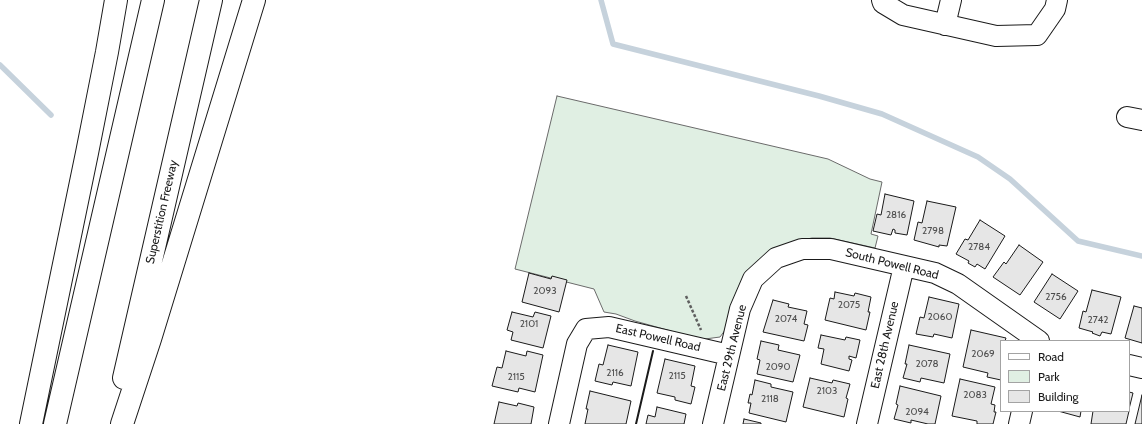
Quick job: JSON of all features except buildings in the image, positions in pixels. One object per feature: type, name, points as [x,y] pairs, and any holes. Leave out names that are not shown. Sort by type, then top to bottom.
[{"type":"highway","points":[[31,424],[89,145],[116,0]]},
{"type":"highway","points":[[55,424],[152,0]]},
{"type":"highway","name":"Superstition Freeway","points":[[113,424],[211,0]]},
{"type":"highway","points":[[122,424],[150,339],[254,0]]},
{"type":"street","points":[[945,25],[950,0]]},
{"type":"street","points":[[877,1],[903,15],[996,36],[1037,35],[1055,9],[1057,0]]},
{"type":"street","name":"South Powell Road","points":[[776,258],[802,249],[831,249],[935,273],[958,284],[1038,340]]},
{"type":"street","name":"East 29th Avenue","points":[[713,424],[740,310],[753,279],[776,258]]},
{"type":"street","name":"East 28th Avenue","points":[[867,424],[904,266]]},
{"type":"street","name":"East Powell Road","points":[[559,424],[577,344],[586,329],[609,327],[729,355]]},
{"type":"street","points":[[1130,365],[1142,368]]},
{"type":"street","points":[[1019,424],[1022,412]]},
{"type":"path","points":[[686,296],[702,329],[698,347]]},
{"type":"green space","points":[[557,96],[828,159],[870,179],[882,182],[871,234],[878,236],[875,248],[830,238],[812,238],[791,242],[720,337],[705,339],[685,335],[616,314],[604,312],[594,289],[515,269]]},
{"type":"waterway","points":[[601,0],[613,44],[819,96],[882,114],[978,157],[1010,179],[1078,241],[1142,256]]},
{"type":"waterway","points":[[0,65],[51,115]]},
{"type":"wall","points":[[636,424],[653,351]]}]
